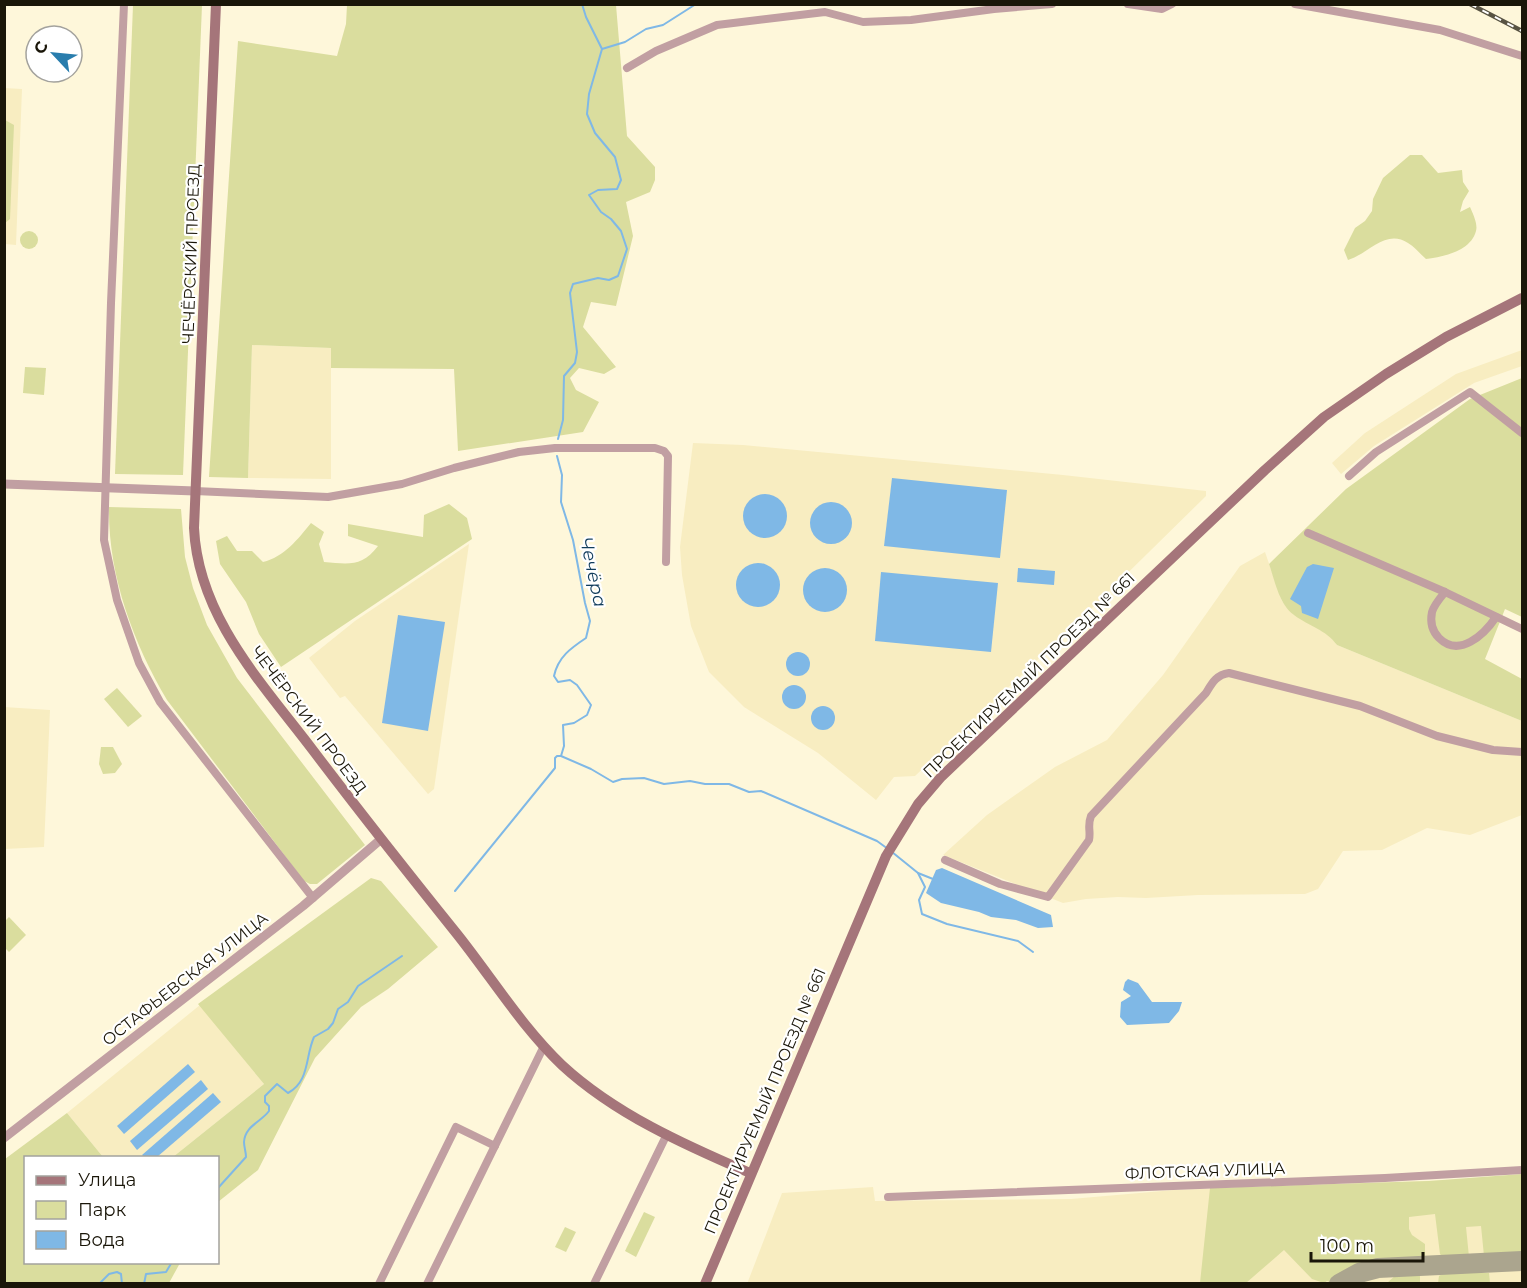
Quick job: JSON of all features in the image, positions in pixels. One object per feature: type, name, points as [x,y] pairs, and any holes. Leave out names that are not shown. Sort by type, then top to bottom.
[{"type":"main road","name":"ЧЕЧЁРСКИЙ ПРОЕЗД","points":[[216,4],[194,528],[196,555],[209,596],[220,620],[250,671],[380,840],[459,936],[544,1046],[569,1071],[609,1101],[667,1134],[750,1173]]},
{"type":"main road","name":"ПРОЕКТИРУЕМЫЙ ПРОЕЗД № 661","points":[[705,1284],[886,856],[918,804],[941,777],[1324,417],[1386,374],[1446,337],[1522,298]]},
{"type":"street","points":[[627,68],[656,51],[717,25],[825,12],[863,22],[911,20],[1052,4]]},
{"type":"street","points":[[1128,4],[1162,9],[1172,4]]},
{"type":"street","points":[[1295,4],[1440,30],[1522,56]]},
{"type":"street","points":[[124,5],[104,540],[117,600],[139,663],[160,702],[313,898]]},
{"type":"street","points":[[1349,476],[1376,452],[1470,392],[1522,433]]},
{"type":"street","points":[[4,484],[328,497],[402,484],[509,454],[555,448],[603,446],[655,448],[664,451],[668,456],[666,562]]},
{"type":"street","points":[[1308,533],[1445,592],[1522,629]]},
{"type":"street","points":[[1445,592],[1432,613],[1432,627],[1435,634],[1450,646],[1477,639],[1496,617]]},
{"type":"street","points":[[945,860],[1000,884],[1048,897],[1089,840],[1088,825],[1091,816],[1206,693],[1214,680],[1222,674],[1360,706],[1437,736],[1493,750],[1522,752]]},
{"type":"street","name":"ОСТАФЬЕВСКАЯ УЛИЦА","points":[[4,1138],[313,898],[380,840]]},
{"type":"street","points":[[427,1284],[544,1046]]},
{"type":"street","points":[[379,1284],[456,1127],[495,1146]]},
{"type":"street","points":[[594,1284],[667,1134]]},
{"type":"street","name":"ФЛОТСКАЯ УЛИЦА","points":[[888,1197],[1385,1178],[1522,1170]]},
{"type":"shaded area","points":[[4,88],[22,89],[16,245],[5,244]]},
{"type":"shaded area","points":[[252,345],[331,348],[331,479],[248,478]]},
{"type":"shaded area","points":[[1522,350],[1522,366],[1474,383],[1374,446],[1341,474],[1332,463],[1365,433],[1456,374]]},
{"type":"shaded area","points":[[693,443],[743,445],[1063,475],[1206,491],[1206,496],[915,776],[894,777],[876,800],[818,753],[744,707],[709,672],[691,626],[682,575],[680,547]]},
{"type":"shaded area","points":[[469,544],[434,789],[428,794],[345,696],[340,698],[309,658],[355,621]]},
{"type":"shaded area","points":[[1265,552],[1282,601],[1293,614],[1329,635],[1337,645],[1522,721],[1522,815],[1470,835],[1427,828],[1382,850],[1343,851],[1318,889],[1305,894],[1118,897],[1063,903],[943,855],[987,815],[1055,767],[1107,740],[1163,675],[1240,566]]},
{"type":"shaded area","points":[[4,707],[50,710],[44,847],[5,849]]},
{"type":"shaded area","points":[[200,1005],[264,1084],[174,1156],[102,1156],[67,1113]]},
{"type":"shaded area","points":[[1522,1176],[1522,1283],[747,1284],[782,1193],[873,1187],[875,1201],[1071,1199],[1174,1190]]},
{"type":"green space","points":[[133,5],[202,5],[183,475],[115,474]]},
{"type":"green space","points":[[347,5],[616,5],[627,136],[655,167],[655,180],[650,192],[626,202],[633,236],[616,306],[591,302],[583,327],[616,367],[604,374],[579,368],[570,378],[576,390],[599,402],[583,432],[458,451],[454,369],[331,368],[331,348],[252,345],[248,478],[209,477],[238,41],[337,56],[346,24]]},
{"type":"green space","points":[[5,120],[14,125],[10,219],[5,223]]},
{"type":"green space","points":[[1410,155],[1422,155],[1438,173],[1462,170],[1463,182],[1469,191],[1460,212],[1470,207],[1476,225],[1473,238],[1456,252],[1426,259],[1413,246],[1400,239],[1392,238],[1348,260],[1344,250],[1355,228],[1365,221],[1372,211],[1373,199],[1383,178]]},
{"type":"green space","points":[[29,231],[35,234],[38,240],[35,246],[29,249],[23,246],[20,240],[23,234]]},
{"type":"green space","points":[[25,367],[46,368],[44,395],[23,393]]},
{"type":"green space","points":[[1522,378],[1522,617],[1505,609],[1485,659],[1522,679],[1522,721],[1337,645],[1327,635],[1289,610],[1278,592],[1269,564],[1346,489],[1470,399]]},
{"type":"green space","points":[[449,504],[467,518],[472,539],[281,667],[259,634],[246,602],[220,564],[216,541],[227,536],[237,551],[252,551],[263,562],[284,552],[311,523],[324,532],[319,544],[324,562],[354,563],[366,558],[378,546],[348,536],[348,524],[423,537],[424,515]]},
{"type":"green space","points":[[109,507],[181,509],[185,557],[193,588],[207,625],[237,678],[365,845],[317,884],[304,881],[167,700],[143,655],[125,607],[113,558]]},
{"type":"green space","points":[[117,688],[142,716],[128,727],[104,699]]},
{"type":"green space","points":[[101,747],[113,747],[122,764],[115,773],[103,774],[99,764]]},
{"type":"green space","points":[[371,878],[381,881],[438,947],[388,989],[361,1007],[315,1058],[258,1170],[219,1201],[219,1156],[174,1156],[264,1084],[198,1004]]},
{"type":"green space","points":[[9,917],[26,935],[9,952],[4,947],[5,921]]},
{"type":"green space","points":[[67,1113],[102,1156],[24,1156],[24,1264],[179,1264],[169,1283],[5,1283],[5,1159]]},
{"type":"green space","points":[[1522,1174],[1522,1255],[1484,1256],[1481,1226],[1466,1227],[1469,1257],[1445,1259],[1440,1254],[1435,1214],[1409,1217],[1409,1229],[1412,1235],[1425,1244],[1425,1256],[1421,1258],[1368,1264],[1324,1283],[1312,1279],[1284,1250],[1246,1283],[1200,1283],[1210,1188],[1429,1181]]},
{"type":"green space","points":[[644,1212],[655,1217],[636,1257],[625,1251]]},
{"type":"green space","points":[[565,1227],[576,1232],[566,1252],[555,1247]]},
{"type":"green space","points":[[1444,1273],[1489,1273],[1490,1283],[1438,1283],[1439,1276]]},
{"type":"green space","points":[[1396,1275],[1420,1275],[1420,1283],[1387,1283]]},
{"type":"water","points":[[892,478],[1007,490],[1000,558],[884,546]]},
{"type":"water","points":[[765,494],[780,501],[787,516],[780,531],[765,538],[750,531],[743,516],[750,501]]},
{"type":"water","points":[[831,502],[846,508],[852,523],[846,538],[831,544],[816,538],[810,523],[816,508]]},
{"type":"water","points":[[758,563],[773,570],[780,585],[773,600],[758,607],[743,600],[736,585],[743,570]]},
{"type":"water","points":[[1313,564],[1334,568],[1318,619],[1302,613],[1301,606],[1290,599],[1307,567]]},
{"type":"water","points":[[825,568],[841,574],[847,590],[841,606],[825,612],[809,606],[803,590],[809,574]]},
{"type":"water","points":[[1018,568],[1055,571],[1054,585],[1017,582]]},
{"type":"water","points":[[881,572],[998,583],[991,652],[875,641]]},
{"type":"water","points":[[398,615],[445,622],[428,731],[382,723]]},
{"type":"water","points":[[798,652],[803,653],[809,659],[809,669],[803,675],[798,676],[793,675],[787,669],[786,664],[787,659],[793,653]]},
{"type":"water","points":[[794,685],[802,689],[806,697],[802,705],[794,709],[786,705],[782,697],[786,689]]},
{"type":"water","points":[[823,706],[828,707],[834,713],[834,723],[828,729],[823,730],[818,729],[812,723],[811,718],[812,713],[818,707]]},
{"type":"water","points":[[942,868],[1051,915],[1053,927],[1038,928],[1016,920],[991,917],[941,903],[926,893],[936,870]]},
{"type":"water","points":[[1128,979],[1138,983],[1152,1002],[1182,1002],[1179,1011],[1169,1023],[1127,1025],[1120,1017],[1121,1002],[1131,996],[1123,990]]},
{"type":"water","points":[[188,1064],[195,1072],[124,1134],[117,1126]]},
{"type":"water","points":[[201,1080],[208,1089],[137,1150],[130,1141]]},
{"type":"water","points":[[213,1093],[221,1102],[158,1156],[142,1155]]},
{"type":"waterway","name":"Чечёра","points":[[558,439],[563,420],[564,376],[575,363],[577,352],[570,293],[573,284],[598,278],[609,280],[618,276],[627,249],[621,231],[611,219],[601,212],[589,195],[598,190],[617,189],[621,180],[615,157],[595,133],[587,114],[589,94],[602,49],[582,4]]},
{"type":"waterway","points":[[602,49],[625,42],[646,29],[663,25],[696,4]]},
{"type":"waterway","name":"Чечёра","points":[[455,891],[555,768],[555,758],[561,756],[564,746],[563,725],[574,723],[587,715],[591,705],[577,685],[570,680],[558,682],[554,676],[562,658],[586,638],[590,621],[573,540],[561,502],[562,475],[557,456]]},
{"type":"waterway","points":[[561,756],[613,782],[622,779],[644,778],[664,784],[690,781],[705,784],[729,784],[749,792],[761,791],[877,841],[888,849]]},
{"type":"waterway","points":[[892,852],[918,873],[933,879]]},
{"type":"waterway","points":[[918,873],[925,887],[919,900],[922,914],[947,924],[1018,941],[1033,952]]},
{"type":"waterway","name":"Чечёра","points":[[219,1187],[246,1157],[244,1142],[247,1132],[269,1111],[265,1096],[277,1084],[288,1093],[295,1088],[304,1075],[314,1037],[328,1029],[338,1009],[348,1002],[358,986],[402,956]]},
{"type":"waterway","name":"Чечёра","points":[[144,1284],[146,1274],[166,1272],[171,1264]]},
{"type":"waterway","name":"Чечёра","points":[[99,1284],[109,1274],[117,1272],[121,1274],[122,1284]]},
{"type":"taxiway","points":[[1339,1284],[1359,1273],[1378,1268],[1522,1261]]},
{"type":"railway","points":[[1470,4],[1522,31]]}]
